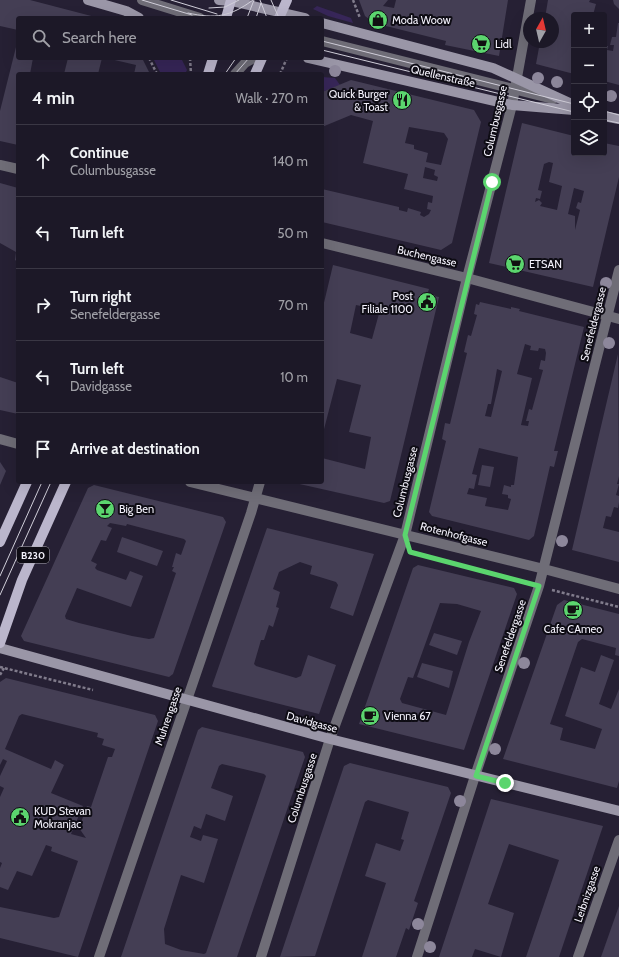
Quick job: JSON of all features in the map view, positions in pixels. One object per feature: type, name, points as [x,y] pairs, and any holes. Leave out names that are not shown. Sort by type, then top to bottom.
[{"type":"main road","points":[[227,16],[231,0]]},
{"type":"main road","points":[[282,16],[287,0]]},
{"type":"main road","points":[[209,72],[212,60]]},
{"type":"main road","points":[[256,72],[261,60]]},
{"type":"main road","points":[[0,542],[26,484]]},
{"type":"main road","name":"B230","points":[[0,643],[22,580],[65,484]]},
{"type":"street","points":[[88,0],[126,11],[135,16]]},
{"type":"street","points":[[142,0],[194,16]]},
{"type":"street","points":[[219,0],[231,0],[282,16]]},
{"type":"street","name":"Columbusgasse","points":[[261,957],[330,739],[405,535],[467,278],[512,105],[531,0]]},
{"type":"street","name":"Quellenstraße","points":[[324,24],[366,36],[467,60],[517,78],[571,105]]},
{"type":"street","points":[[324,41],[515,89],[571,105]]},
{"type":"street","points":[[237,72],[245,63],[250,60]]},
{"type":"street","name":"Quellenstraße","points":[[317,60],[512,105],[571,110]]},
{"type":"street","points":[[607,117],[619,119]]},
{"type":"street","points":[[0,165],[16,169]]},
{"type":"street","name":"Buchengasse","points":[[324,243],[467,278],[619,318]]},
{"type":"street","name":"Senefeldergasse","points":[[418,957],[544,569],[619,270]]},
{"type":"street","points":[[0,439],[16,443]]},
{"type":"street","name":"Rotenhofgasse","points":[[198,484],[544,569],[619,589]]},
{"type":"street","name":"Muhrengasse","points":[[99,957],[256,499],[260,484]]},
{"type":"street","name":"Davidgasse","points":[[0,648],[330,739],[619,810]]},
{"type":"street","name":"Leibnizgasse","points":[[578,957],[619,840]]},
{"type":"path","points":[[353,0],[361,21]]},
{"type":"path","points":[[150,60],[156,72]]},
{"type":"path","points":[[190,60],[191,72]]},
{"type":"path","points":[[281,72],[286,60]]},
{"type":"path","points":[[433,558],[619,607]]},
{"type":"shaded area","points":[[317,6],[351,18],[353,23],[328,16],[313,9]]},
{"type":"shaded area","points":[[154,60],[182,60],[187,70],[186,72],[160,72]]},
{"type":"shaded area","points":[[324,77],[335,78],[340,85],[324,91]]},
{"type":"building","points":[[0,0],[30,0],[91,16],[16,16],[16,30],[0,26]]},
{"type":"building","points":[[359,0],[388,0],[383,6],[394,8],[396,0],[508,0],[499,56],[445,45],[446,41],[374,23],[365,16]]},
{"type":"building","points":[[548,0],[590,0],[589,2],[596,4],[594,12],[571,12],[571,73],[536,64],[539,48],[559,48],[559,12],[546,12]]},
{"type":"building","points":[[613,0],[619,0],[619,9],[614,4]]},
{"type":"building","points":[[619,23],[619,85],[607,82],[607,50],[613,51],[614,45],[610,45],[612,37],[616,37]]},
{"type":"building","points":[[16,47],[16,60],[33,60],[30,72],[16,72],[16,145],[0,141],[0,111]]},
{"type":"building","points":[[68,60],[102,60],[98,72],[64,72]]},
{"type":"building","points":[[115,60],[143,60],[149,72],[134,72],[136,65]]},
{"type":"building","points":[[351,80],[474,110],[481,122],[452,243],[441,250],[324,222],[324,189],[399,207],[399,210],[407,212],[408,208],[421,212],[420,215],[424,217],[429,214],[431,210],[427,209],[428,202],[432,203],[433,196],[404,189],[408,174],[363,163],[373,121],[351,115],[324,126],[324,91]],"holes":[[[409,127],[444,133],[448,139],[441,165],[426,162],[428,153],[414,149],[414,145],[405,143]],[[425,167],[435,170],[434,175],[438,177],[437,181],[423,178]]]},
{"type":"building","points":[[522,123],[571,135],[571,156],[607,156],[607,144],[619,146],[619,177],[593,287],[489,263]],"holes":[[[549,162],[553,163],[549,182],[562,186],[557,210],[540,206],[542,203],[539,200],[535,202],[536,198],[540,199],[542,191],[538,190],[544,164]],[[574,188],[584,191],[581,203],[578,202],[576,208],[580,210],[575,230],[575,216],[568,214]]]},
{"type":"building","points":[[0,183],[16,187],[16,252],[0,243]]},
{"type":"building","points":[[333,265],[429,289],[427,295],[439,297],[390,501],[384,503],[299,484],[324,484],[324,459],[365,469],[371,437],[349,432],[361,385],[337,379],[324,429],[324,303]],"holes":[[[356,305],[380,310],[372,339],[350,333]]]},
{"type":"building","points":[[480,302],[511,309],[511,307],[520,309],[519,311],[584,327],[554,451],[558,451],[554,467],[550,466],[534,536],[529,540],[432,516],[429,512],[446,441],[442,439],[445,423],[450,424],[467,353],[464,352],[468,335],[471,336],[477,315],[474,314],[476,304],[479,305]],"holes":[[[525,344],[531,346],[530,350],[538,351],[539,348],[545,349],[546,353],[545,361],[541,360],[539,369],[543,370],[532,410],[529,409],[526,421],[529,421],[528,426],[521,425],[532,378],[517,374]],[[497,369],[502,371],[491,417],[485,416],[488,404],[491,404]],[[479,448],[518,457],[514,485],[511,485],[511,487],[504,485],[502,494],[508,495],[508,498],[511,499],[508,510],[485,506],[487,498],[467,494],[469,488],[474,489],[477,475],[472,474]]]},
{"type":"building","points":[[618,354],[619,476],[617,484],[619,484],[616,495],[619,496],[619,502],[618,508],[614,507],[611,517],[606,516],[603,528],[619,532],[619,562],[572,550]]},
{"type":"building","points":[[0,377],[16,382],[16,414],[0,410]]},
{"type":"building","points":[[0,462],[6,471],[0,485]]},
{"type":"building","points":[[482,465],[494,467],[490,487],[478,485]]},
{"type":"building","points":[[94,485],[223,517],[226,522],[173,674],[169,677],[24,641],[21,636],[88,488]],"holes":[[[110,523],[126,526],[127,524],[184,539],[186,541],[181,555],[176,553],[172,567],[174,567],[172,571],[176,573],[154,638],[149,639],[132,636],[79,623],[66,619],[65,616],[77,588],[131,607],[143,576],[130,571],[126,580],[97,570],[95,568],[97,564],[91,561],[101,540],[106,541],[112,528],[107,526]]]},
{"type":"building","points":[[267,528],[374,554],[353,616],[330,608],[338,585],[336,582],[310,574],[312,566],[300,562],[279,572],[273,589],[280,592],[276,607],[279,608],[273,627],[269,625],[264,640],[261,640],[254,664],[256,666],[296,678],[301,676],[308,655],[336,665],[319,714],[212,686]]},
{"type":"building","points":[[122,537],[163,551],[157,566],[117,552]]},
{"type":"building","points":[[418,565],[514,588],[517,594],[464,750],[359,724],[413,568]],"holes":[[[440,603],[457,604],[481,611],[469,642],[446,715],[402,703],[400,699],[408,677],[413,678]]]},
{"type":"building","points":[[564,600],[619,614],[619,656],[615,655],[616,648],[582,639],[578,642],[550,724],[563,728],[560,740],[595,749],[602,729],[565,716],[581,667],[595,672],[601,655],[614,660],[599,704],[611,709],[619,689],[619,781],[617,788],[503,759],[557,605]]},
{"type":"building","points":[[434,633],[462,641],[457,655],[429,645]]},
{"type":"building","points":[[422,663],[453,671],[449,688],[417,677]]},
{"type":"building","points":[[6,678],[155,715],[158,721],[78,957],[0,938],[0,907],[54,918],[59,917],[78,861],[51,851],[52,847],[46,845],[32,876],[17,871],[8,890],[0,887],[0,868],[2,863],[0,862],[0,797],[4,788],[0,786],[0,776],[7,761],[3,759],[0,765],[0,682]],"holes":[[[22,714],[98,733],[97,737],[104,739],[102,745],[115,749],[112,757],[108,757],[91,807],[87,806],[79,828],[86,838],[71,834],[83,806],[51,793],[64,765],[55,760],[51,769],[5,749],[19,716]]]},
{"type":"building","points":[[202,727],[303,752],[305,757],[237,957],[121,957],[198,730]],"holes":[[[222,764],[264,774],[266,776],[206,953],[204,954],[181,950],[165,944],[164,929],[181,875],[204,883],[218,839],[203,835],[201,841],[190,837],[194,826],[201,829],[206,814],[225,821],[233,796],[211,788],[219,766]]]},
{"type":"building","points":[[350,763],[448,787],[451,793],[414,901],[418,903],[409,930],[406,928],[396,957],[362,957],[386,883],[365,876],[376,843],[400,851],[404,840],[401,839],[409,812],[368,800],[365,802],[315,956],[280,957],[344,766]]},
{"type":"building","points":[[491,799],[603,826],[559,957],[526,957],[559,860],[509,844],[488,904],[514,913],[501,957],[475,949],[472,957],[439,957]]},
{"type":"building","points":[[619,906],[619,957],[601,957]]},
{"type":"tram line","points":[[142,0],[192,15]]},
{"type":"tram line","points":[[171,0],[217,14]]},
{"type":"tram line","points":[[209,8],[225,7],[239,0]]},
{"type":"tram line","points":[[188,13],[206,16],[222,15],[237,10],[253,0]]},
{"type":"tram line","points":[[248,16],[254,0]]},
{"type":"tram line","points":[[260,0],[266,16]]},
{"type":"tram line","points":[[271,0],[278,16]]},
{"type":"tram line","points":[[257,16],[261,3]]},
{"type":"tram line","points":[[324,42],[571,103]]},
{"type":"tram line","points":[[324,50],[571,111]]},
{"type":"tram line","points":[[226,72],[235,60]]},
{"type":"tram line","points":[[237,72],[247,60]]},
{"type":"tram line","points":[[607,112],[619,115]]},
{"type":"tram line","points":[[607,121],[619,123]]},
{"type":"tram line","points":[[0,576],[41,484]]},
{"type":"tram line","points":[[0,595],[50,484]]},
{"type":"place","name":"Moda Woow","points":[[378,20]]},
{"type":"place","name":"Lidl","points":[[481,44]]},
{"type":"place","name":"Quick Burger & Toast","points":[[402,100]]},
{"type":"place","name":"ETSAN","points":[[515,264]]},
{"type":"place","name":"Post Filiale 1100","points":[[427,302]]},
{"type":"place","name":"Big Ben","points":[[105,509]]},
{"type":"place","name":"Cafe CAmeo","points":[[573,610]]},
{"type":"place","name":"Vienna 67","points":[[370,716]]},
{"type":"place","name":"KUD Stevan Mokranjac","points":[[20,817]]},
{"type":"route","points":[[492,182],[467,278],[405,535],[410,552],[539,586],[476,776],[505,783]]}]
